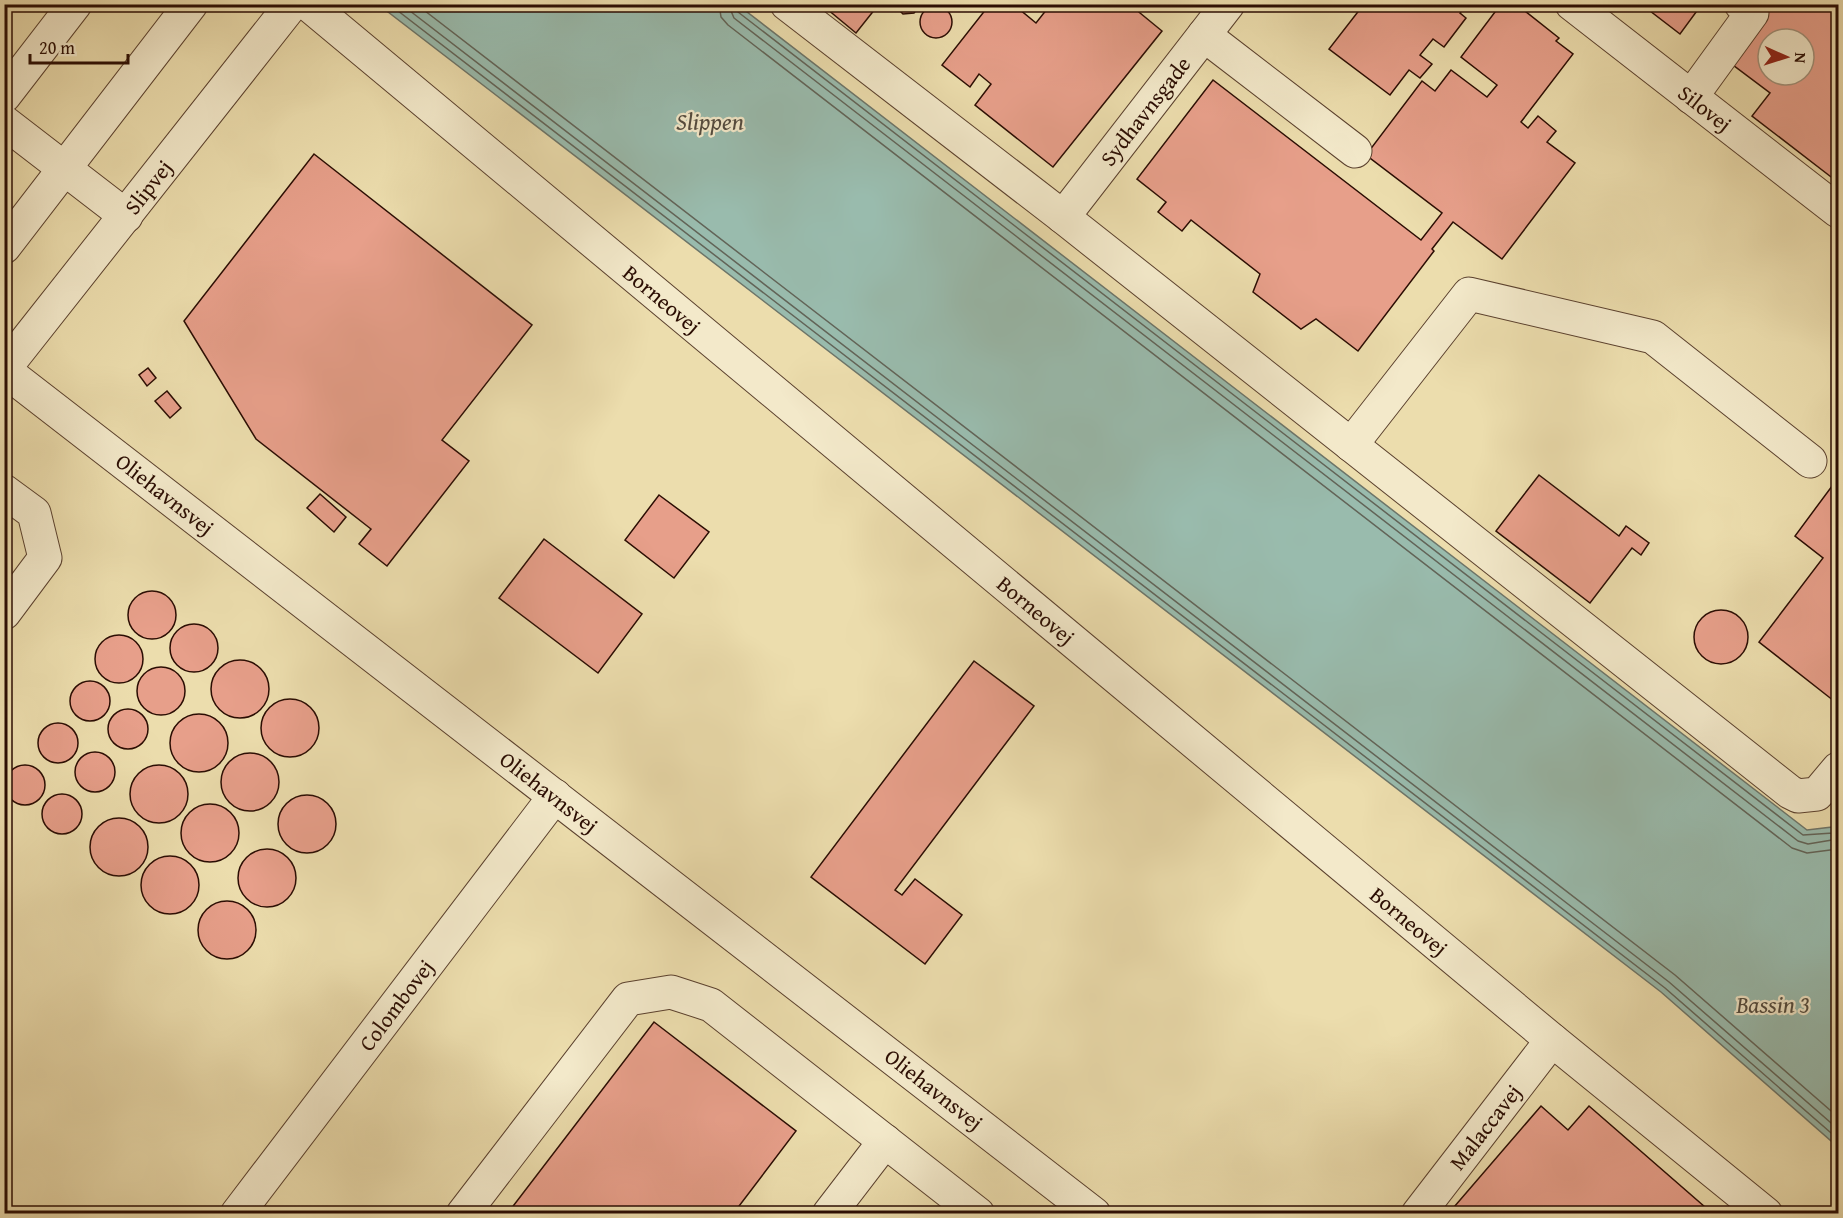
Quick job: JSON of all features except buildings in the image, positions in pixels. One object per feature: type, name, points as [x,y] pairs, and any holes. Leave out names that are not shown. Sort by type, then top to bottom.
[{"type":"street","points":[[4,96],[75,4]]},
{"type":"street","points":[[4,247],[191,4]]},
{"type":"street","name":"Slipvej","points":[[4,370],[292,4]]},
{"type":"street","name":"Borneovej","points":[[308,4],[1552,1040],[1766,1214]]},
{"type":"street","points":[[787,4],[1063,217],[1790,792],[1798,796],[1817,794],[1839,769]]},
{"type":"street","name":"Sydhavnsgade","points":[[1063,217],[1228,4]]},
{"type":"street","points":[[1691,97],[1752,13],[1741,4]]},
{"type":"street","name":"Silovej","points":[[1577,6],[1839,211]]},
{"type":"street","points":[[1204,35],[1355,151]]},
{"type":"street","points":[[4,122],[126,216]]},
{"type":"street","points":[[1351,445],[1469,294],[1629,329],[1653,337],[1810,461]]},
{"type":"street","name":"Oliehavnsvej","points":[[4,370],[1094,1214]]},
{"type":"street","points":[[4,491],[34,513],[45,558],[4,613]]},
{"type":"street","name":"Colombovej","points":[[237,1214],[555,796]]},
{"type":"street","points":[[463,1214],[628,999],[671,993],[711,1005],[978,1214]]},
{"type":"street","name":"Malaccavej","points":[[1418,1214],[1552,1040]]},
{"type":"street","points":[[829,1214],[885,1141]]},
{"type":"water","name":"Slippen","points":[[379,5],[738,5],[1807,830],[1832,827],[1838,819],[1838,1147],[1661,992]]},
{"type":"water label","name":"Bassin 3","points":[[1773,1004]]}]
